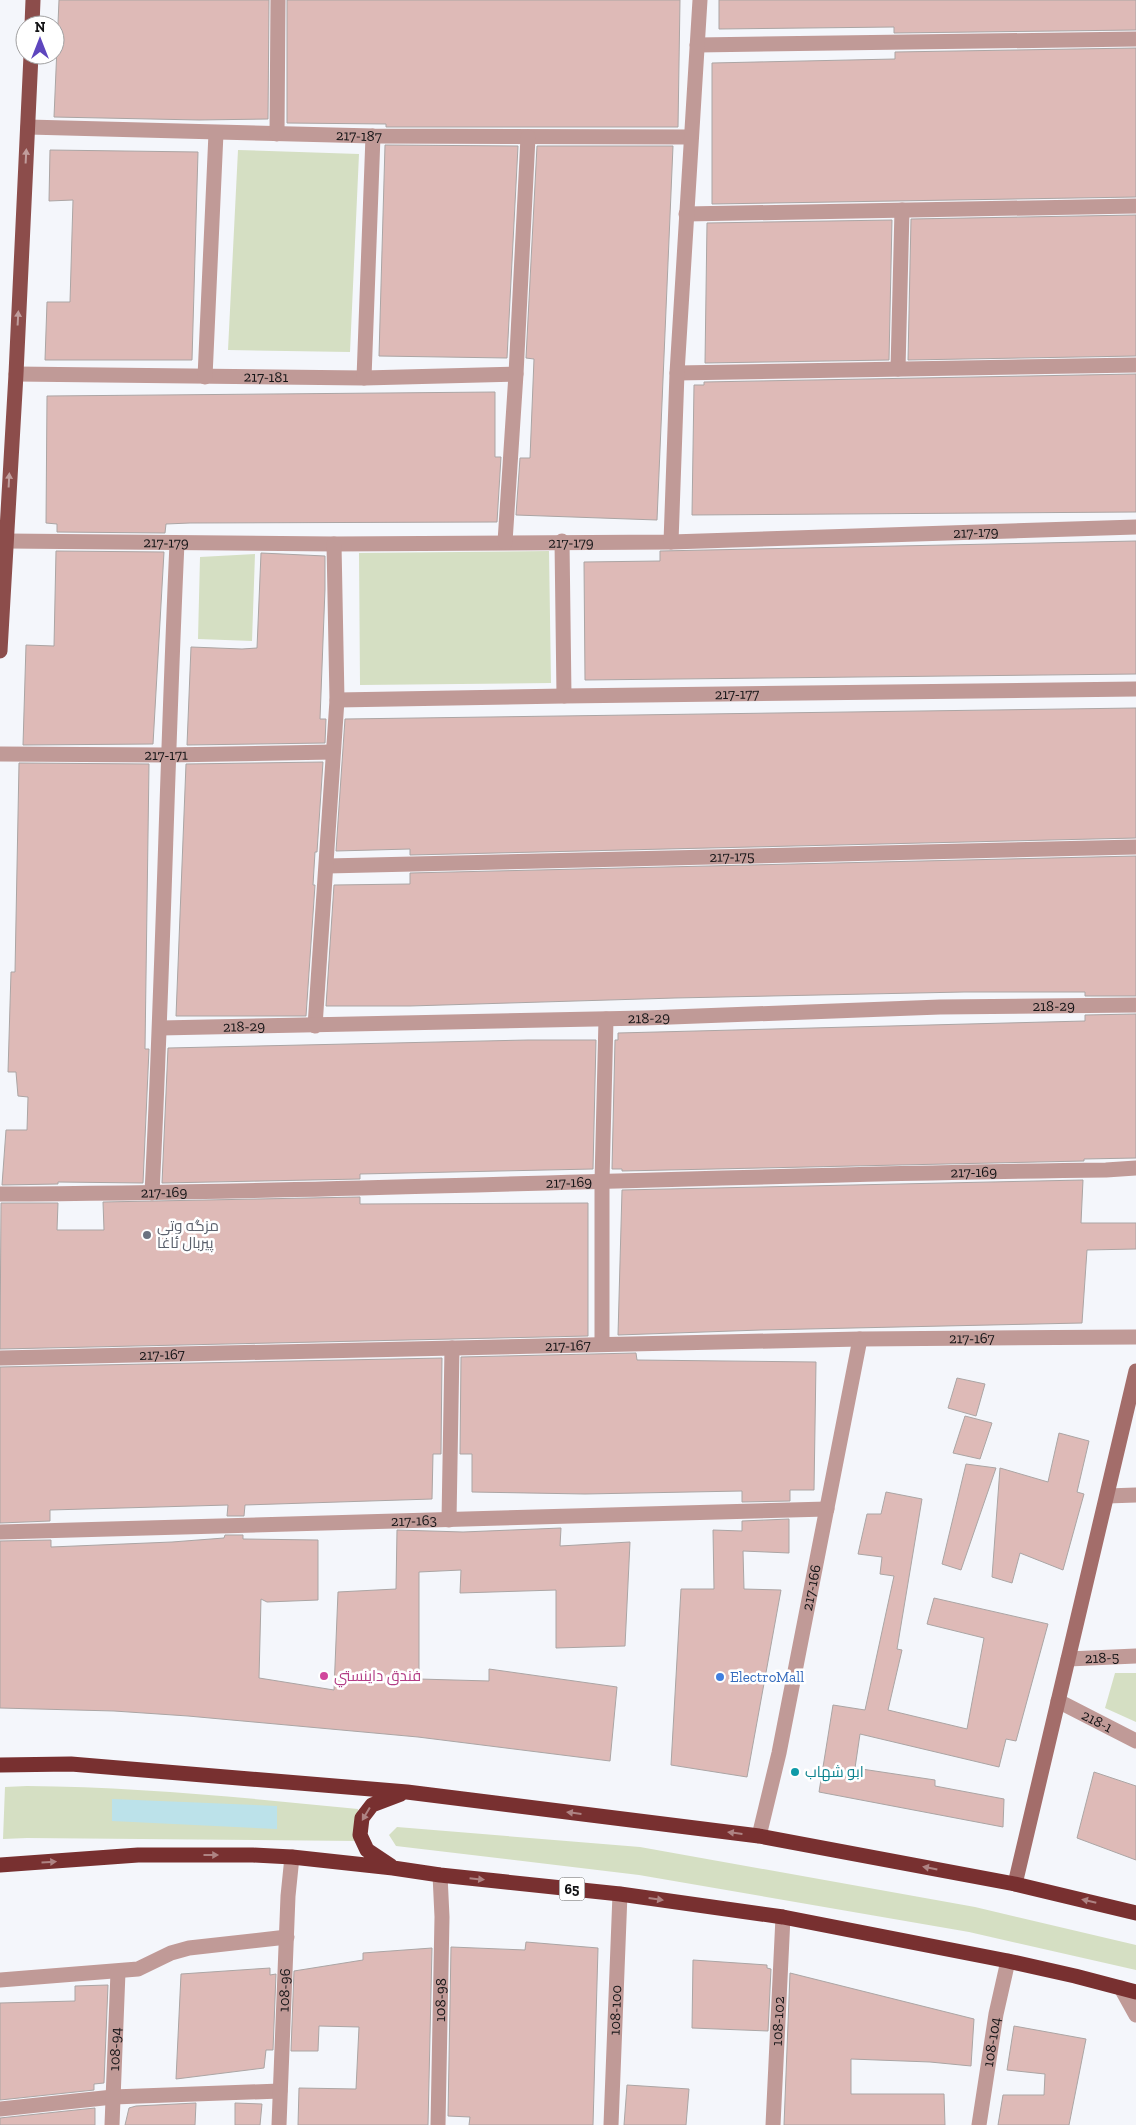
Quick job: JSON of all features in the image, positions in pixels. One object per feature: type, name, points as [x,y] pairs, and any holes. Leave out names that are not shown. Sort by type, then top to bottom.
[{"type":"highway","points":[[0,1765],[71,1764],[407,1792],[759,1836],[1015,1884],[1136,1913]]},
{"type":"highway","points":[[393,1868],[367,1850],[360,1835],[362,1818],[372,1805],[407,1792]]},
{"type":"highway","name":"65","points":[[0,1865],[138,1856],[292,1856],[440,1875],[620,1894],[783,1917],[1008,1961],[1129,1990]]},
{"type":"main road","points":[[32,15],[33,0]]},
{"type":"main road","points":[[0,651],[16,374],[30,65]]},
{"type":"street","points":[[277,134],[278,0]]},
{"type":"street","points":[[670,542],[690,137],[700,0]]},
{"type":"street","points":[[697,46],[1136,39]]},
{"type":"street","name":"217-187","points":[[28,127],[373,136],[528,138],[690,137]]},
{"type":"street","points":[[205,377],[216,133]]},
{"type":"street","points":[[364,378],[373,136]]},
{"type":"street","points":[[505,542],[528,138]]},
{"type":"street","points":[[686,214],[1136,206]]},
{"type":"street","points":[[898,369],[902,210]]},
{"type":"street","points":[[677,372],[1136,365]]},
{"type":"street","name":"217-181","points":[[16,374],[364,378],[516,374]]},
{"type":"street","name":"217-179","points":[[6,542],[334,544],[562,541],[670,542],[1136,527]]},
{"type":"street","points":[[562,541],[564,696]]},
{"type":"street","points":[[152,1193],[160,1028],[167,755],[176,543]]},
{"type":"street","points":[[316,1026],[337,700],[334,544]]},
{"type":"street","name":"217-177","points":[[337,700],[1136,689]]},
{"type":"street","name":"217-171","points":[[0,754],[167,755],[333,752]]},
{"type":"street","name":"217-175","points":[[327,866],[1136,848]]},
{"type":"street","name":"218-29","points":[[160,1028],[606,1019],[940,1007],[1136,1005]]},
{"type":"street","points":[[602,1344],[602,1182],[606,1019]]},
{"type":"street","name":"217-169","points":[[0,1194],[152,1193],[1136,1168]]},
{"type":"street","name":"217-167","points":[[0,1358],[860,1339],[1136,1337]]},
{"type":"street","name":"217-166","points":[[759,1836],[779,1753],[860,1339]]},
{"type":"street","points":[[449,1520],[452,1348]]},
{"type":"street","points":[[1015,1884],[1136,1371]]},
{"type":"street","points":[[1107,1496],[1136,1495]]},
{"type":"street","name":"217-163","points":[[0,1532],[827,1509]]},
{"type":"street","name":"218-5","points":[[1068,1659],[1136,1656]]},
{"type":"street","name":"218-1","points":[[1058,1701],[1136,1741]]},
{"type":"street","name":"108-96","points":[[279,2125],[288,1896],[292,1856]]},
{"type":"street","name":"108-98","points":[[438,2125],[442,1917],[440,1875]]},
{"type":"street","name":"108-100","points":[[611,2125],[620,1894]]},
{"type":"street","name":"108-102","points":[[773,2125],[783,1917]]},
{"type":"street","points":[[0,1980],[118,1972],[138,1969],[171,1952],[189,1948],[287,1937]]},
{"type":"street","name":"108-104","points":[[979,2125],[996,2014],[1008,1961]]},
{"type":"street","name":"108-94","points":[[112,2125],[118,1972]]},
{"type":"street","points":[[1129,1990],[1136,2015]]},
{"type":"street","points":[[0,2108],[113,2097],[280,2091]]},
{"type":"green space","points":[[238,150],[359,154],[350,352],[228,350]]},
{"type":"green space","points":[[549,551],[551,683],[360,685],[359,553]]},
{"type":"green space","points":[[255,554],[252,641],[198,639],[200,557]]},
{"type":"green space","points":[[1115,1673],[1136,1673],[1136,1722],[1105,1708]]},
{"type":"green space","points":[[27,1786],[152,1791],[358,1809],[358,1841],[3,1839],[5,1787]]},
{"type":"green space","points":[[397,1827],[640,1847],[975,1907],[1136,1945],[1136,1970],[969,1932],[639,1875],[396,1846],[389,1835]]},
{"type":"water","points":[[112,1799],[277,1806],[277,1829],[112,1821]]},
{"type":"building","points":[[59,0],[269,0],[268,119],[199,120],[54,117],[56,65],[65,65],[65,15],[58,15]]},
{"type":"building","points":[[287,0],[680,0],[678,127],[386,127],[386,124],[287,123]]},
{"type":"building","points":[[719,0],[1136,0],[1136,30],[894,33],[894,27],[719,29]]},
{"type":"building","points":[[1136,48],[1136,197],[712,204],[712,63],[895,59],[895,52]]},
{"type":"building","points":[[385,145],[518,146],[507,358],[379,356]]},
{"type":"building","points":[[537,146],[673,146],[657,520],[516,515],[520,458],[530,458],[534,359],[526,358]]},
{"type":"building","points":[[50,150],[198,152],[192,360],[45,360],[47,302],[70,302],[73,200],[49,201]]},
{"type":"building","points":[[1136,215],[1136,356],[908,360],[911,219]]},
{"type":"building","points":[[892,220],[889,360],[705,363],[707,223]]},
{"type":"building","points":[[1136,374],[1136,512],[692,515],[694,385],[704,385],[704,382]]},
{"type":"building","points":[[495,392],[495,457],[501,457],[497,522],[190,523],[166,524],[165,533],[57,532],[57,524],[46,523],[47,396]]},
{"type":"building","points":[[1136,541],[1136,674],[585,680],[584,562],[660,561],[660,551]]},
{"type":"building","points":[[56,551],[164,552],[153,744],[23,745],[26,645],[54,646]]},
{"type":"building","points":[[261,553],[325,556],[320,719],[326,719],[325,743],[187,745],[191,647],[257,648]]},
{"type":"building","points":[[1136,708],[1136,838],[410,855],[410,849],[336,851],[345,719]]},
{"type":"building","points":[[323,762],[317,852],[315,852],[313,885],[315,885],[306,1016],[176,1016],[186,764]]},
{"type":"building","points":[[19,763],[149,764],[145,1049],[149,1049],[143,1183],[58,1182],[58,1184],[2,1185],[6,1130],[27,1130],[28,1097],[18,1096],[16,1072],[8,1072],[11,972],[15,972]]},
{"type":"building","points":[[1136,856],[1136,996],[1085,996],[1085,992],[964,992],[410,1006],[326,1006],[334,885],[410,884],[410,873]]},
{"type":"building","points":[[1136,1014],[1136,1158],[1084,1159],[1084,1161],[622,1171],[622,1169],[612,1169],[615,1040],[618,1040],[618,1033],[1085,1021],[1085,1015]]},
{"type":"building","points":[[596,1040],[593,1169],[360,1174],[360,1179],[162,1183],[168,1048]]},
{"type":"building","points":[[1083,1180],[1081,1223],[1136,1223],[1136,1249],[1087,1250],[1082,1323],[618,1335],[622,1190]]},
{"type":"building","points":[[360,1197],[360,1204],[588,1203],[588,1336],[0,1349],[1,1203],[58,1203],[57,1230],[104,1230],[103,1202]]},
{"type":"building","points":[[636,1353],[637,1360],[816,1362],[814,1490],[790,1490],[790,1501],[742,1502],[742,1491],[585,1494],[472,1492],[472,1454],[460,1454],[461,1357]]},
{"type":"building","points":[[442,1358],[441,1454],[433,1454],[432,1499],[245,1505],[244,1516],[227,1516],[228,1505],[50,1510],[50,1521],[0,1523],[0,1367]]},
{"type":"building","points":[[957,1378],[985,1384],[976,1416],[948,1408]]},
{"type":"building","points":[[965,1416],[992,1423],[980,1459],[953,1453]]},
{"type":"building","points":[[1059,1433],[1089,1441],[1077,1492],[1084,1494],[1063,1570],[1020,1553],[1012,1583],[992,1577],[1000,1468],[1048,1482]]},
{"type":"building","points":[[966,1464],[996,1468],[961,1570],[942,1564]]},
{"type":"building","points":[[886,1492],[922,1499],[897,1649],[902,1650],[888,1710],[967,1729],[984,1638],[927,1624],[934,1598],[1048,1624],[1016,1741],[1006,1739],[999,1767],[860,1734],[855,1768],[935,1780],[935,1786],[1004,1799],[1003,1827],[819,1792],[833,1705],[865,1710],[894,1576],[880,1574],[882,1557],[858,1554],[867,1514],[881,1514]]},
{"type":"building","name":"ElectroMall","points":[[789,1519],[789,1553],[743,1551],[744,1589],[781,1590],[747,1777],[671,1765],[681,1589],[714,1589],[713,1530],[742,1531],[742,1521]]},
{"type":"building","points":[[561,1528],[560,1546],[630,1542],[625,1646],[556,1648],[556,1590],[460,1593],[461,1570],[419,1572],[419,1679],[489,1681],[489,1669],[617,1687],[610,1761],[418,1737],[188,1716],[114,1711],[0,1708],[0,1541],[51,1540],[51,1547],[172,1542],[224,1538],[225,1535],[243,1535],[243,1539],[318,1540],[318,1600],[267,1602],[261,1599],[259,1678],[334,1690],[338,1592],[396,1589],[397,1530],[463,1532]]},
{"type":"building","points":[[1094,1772],[1136,1786],[1136,1860],[1077,1838]]},
{"type":"building","points":[[526,1942],[598,1948],[593,2125],[469,2125],[470,2117],[448,2116],[451,1947],[525,1950]]},
{"type":"building","points":[[432,1948],[428,2125],[298,2125],[299,2088],[356,2089],[359,2027],[319,2026],[318,2051],[291,2051],[294,1971],[363,1960],[363,1953]]},
{"type":"building","points":[[693,1960],[767,1965],[767,1968],[771,1969],[768,2031],[692,2028]]},
{"type":"building","points":[[270,1968],[270,1975],[276,1974],[273,2050],[266,2050],[264,2068],[176,2079],[181,1974]]},
{"type":"building","points":[[790,1973],[974,2019],[971,2066],[930,2062],[851,2059],[851,2094],[944,2094],[945,2125],[784,2125]]},
{"type":"building","points":[[108,1985],[104,2083],[94,2084],[94,2090],[0,2100],[0,2003],[75,2001],[75,1986]]},
{"type":"building","points":[[1014,2026],[1086,2039],[1069,2125],[998,2125],[1003,2095],[1044,2095],[1045,2074],[1007,2070]]},
{"type":"building","points":[[627,2085],[689,2089],[686,2125],[624,2125]]},
{"type":"building","points":[[196,2103],[195,2125],[125,2125],[129,2108]]},
{"type":"building","points":[[235,2103],[262,2104],[260,2125],[235,2125]]},
{"type":"building","points":[[95,2108],[95,2125],[0,2125],[0,2118]]},
{"type":"place","name":"مزگه وتى پيربال ئاغا","points":[[147,1235]]},
{"type":"place","name":"فندق داينستي","points":[[324,1676]]},
{"type":"place","name":"ElectroMall","points":[[720,1677]]},
{"type":"place","name":"ابو شهاب","points":[[795,1772]]}]
